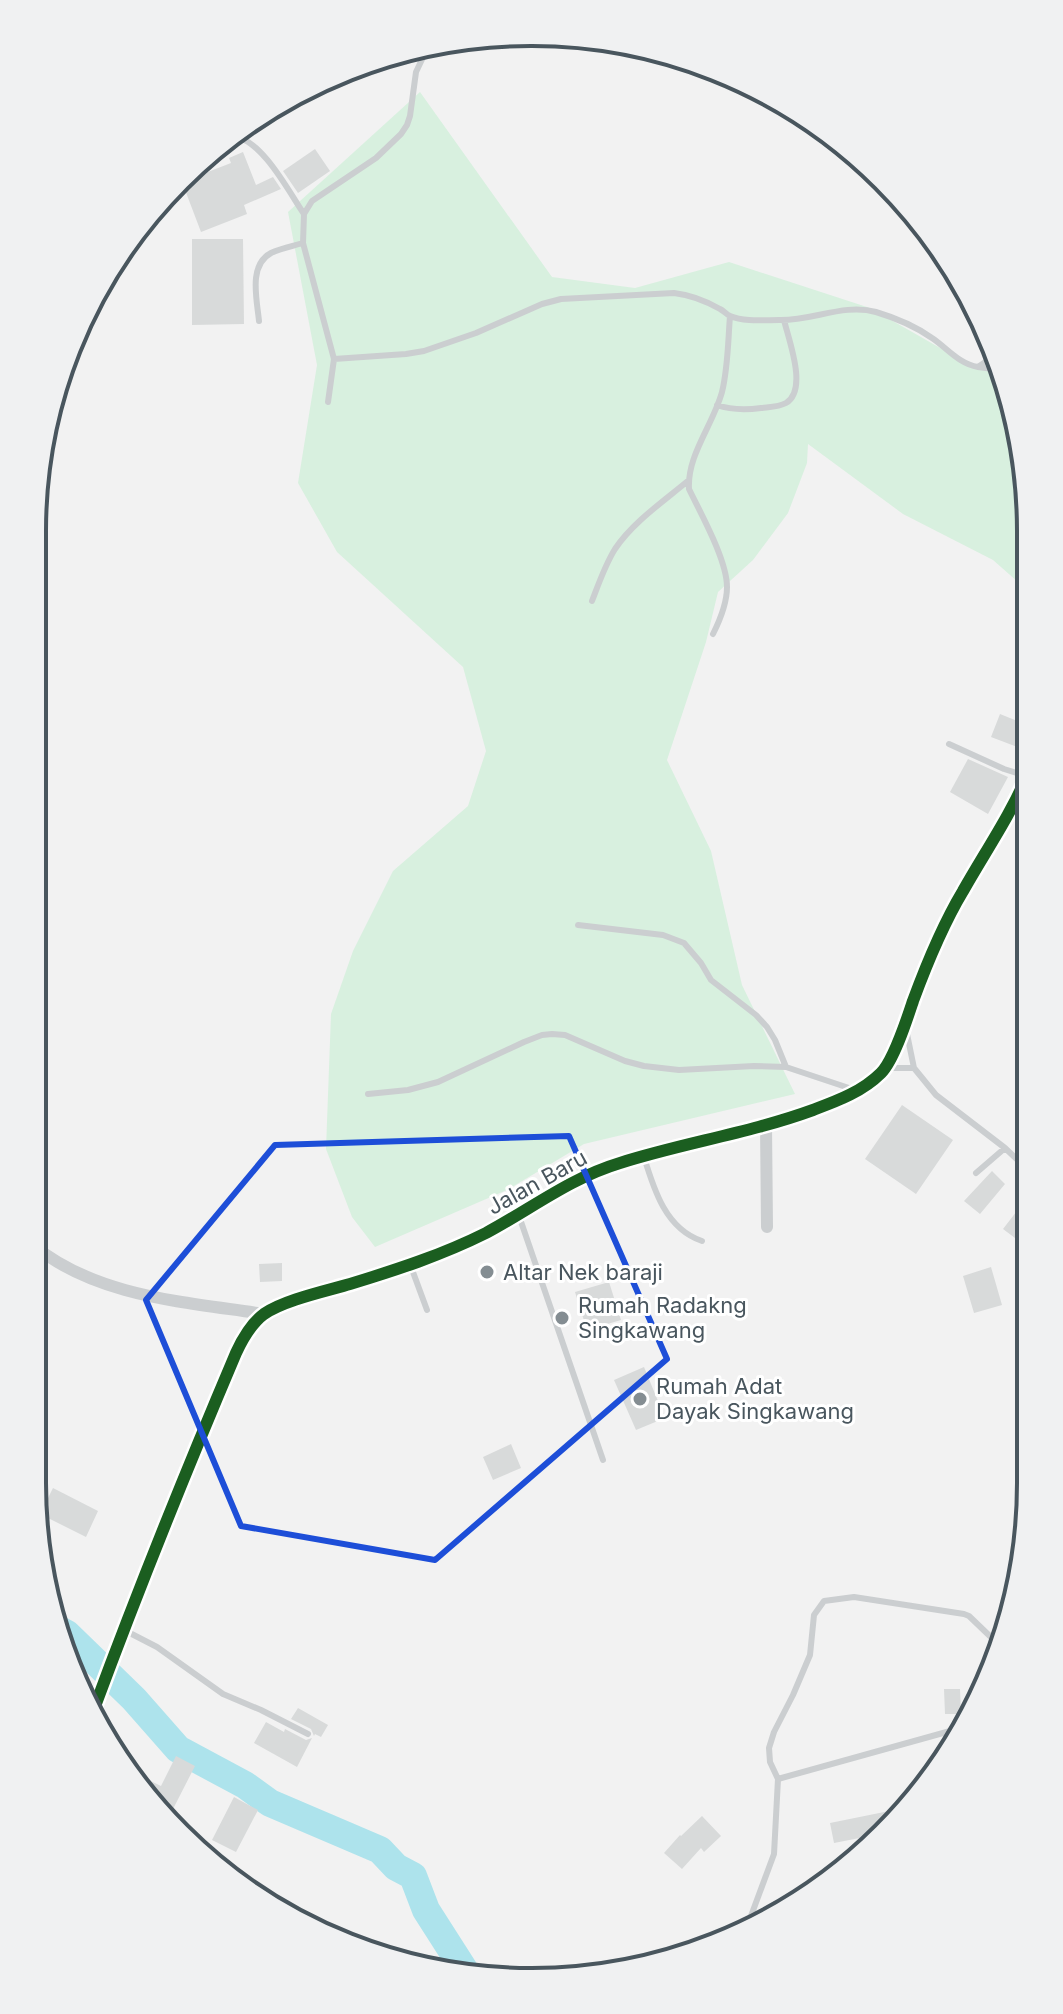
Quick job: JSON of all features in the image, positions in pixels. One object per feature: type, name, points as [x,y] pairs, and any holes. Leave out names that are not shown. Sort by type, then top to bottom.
[{"type":"street","name":"Jalan Baru","points":[[264,1314],[455,1248],[581,1177],[619,1163],[766,1125],[858,1091],[886,1068],[934,945],[1017,796]]},
{"type":"street","points":[[766,1125],[767,1227]]},
{"type":"street","points":[[46,1255],[81,1275],[130,1291],[264,1314],[236,1353],[97,1700]]},
{"type":"lane","points":[[328,402],[334,359],[303,243],[304,214],[312,201],[376,158],[401,134],[410,116],[414,80],[422,59]]},
{"type":"lane","points":[[417,60],[419,64]]},
{"type":"lane","points":[[244,140],[265,158],[304,214]]},
{"type":"lane","points":[[259,321],[256,277],[262,261],[270,253],[303,243]]},
{"type":"lane","points":[[334,359],[424,351],[476,333],[542,304],[577,297],[674,293],[689,295],[730,316],[746,319],[784,320],[847,309],[871,311],[897,319],[933,338],[969,365],[988,368]]},
{"type":"lane","points":[[713,634],[725,602],[726,577],[689,489],[689,480],[694,459],[724,383],[730,316]]},
{"type":"lane","points":[[717,405],[727,409],[752,409],[789,402],[798,381],[784,320]]},
{"type":"lane","points":[[978,367],[986,362]]},
{"type":"lane","points":[[592,601],[617,545],[689,480]]},
{"type":"lane","points":[[949,744],[1017,773]]},
{"type":"lane","points":[[578,925],[663,935],[684,943],[711,980],[767,1027],[786,1067]]},
{"type":"lane","points":[[905,1025],[914,1068],[936,1095],[1017,1160]]},
{"type":"lane","points":[[368,1094],[408,1090],[438,1082],[524,1042],[552,1034],[565,1035],[625,1061],[652,1067],[679,1070],[786,1067],[858,1091]]},
{"type":"lane","points":[[886,1068],[914,1068]]},
{"type":"lane","points":[[976,1173],[1005,1148]]},
{"type":"lane","points":[[644,1157],[653,1188],[668,1214],[687,1236],[702,1241]]},
{"type":"lane","points":[[518,1213],[603,1460]]},
{"type":"lane","points":[[410,1264],[427,1310]]},
{"type":"lane","points":[[751,1915],[774,1854],[778,1779],[772,1768],[769,1748],[810,1655],[814,1615],[824,1601],[854,1597],[964,1614],[991,1638]]},
{"type":"lane","points":[[124,1630],[157,1647],[223,1694],[308,1734]]},
{"type":"lane","points":[[778,1779],[948,1732]]},
{"type":"highlighted area","points":[[569,1136],[667,1359],[435,1560],[241,1526],[146,1300],[275,1145]]},
{"type":"green space","points":[[420,92],[552,277],[635,288],[729,262],[870,308],[977,369],[986,363],[1008,437],[1016,500],[1017,581],[993,560],[903,514],[808,444],[807,463],[788,513],[753,560],[718,592],[706,642],[667,760],[711,851],[742,985],[795,1094],[584,1144],[507,1190],[375,1247],[352,1217],[326,1149],[331,1014],[353,951],[393,871],[468,806],[486,751],[463,667],[337,552],[298,483],[317,365],[288,212]]},
{"type":"building","points":[[315,149],[330,171],[298,193],[283,171]]},
{"type":"building","points":[[243,152],[256,185],[273,177],[281,189],[244,205],[247,214],[201,232],[185,191],[203,174],[231,163],[229,158]]},
{"type":"building","points":[[192,239],[243,239],[244,324],[192,325]]},
{"type":"building","points":[[1000,714],[1017,721],[1017,747],[991,737]]},
{"type":"building","points":[[968,759],[1008,777],[988,814],[950,792]]},
{"type":"building","points":[[902,1105],[953,1140],[916,1194],[865,1159]]},
{"type":"building","points":[[992,1171],[1005,1184],[980,1214],[964,1201]]},
{"type":"building","points":[[1017,1211],[1017,1240],[1003,1229]]},
{"type":"building","points":[[282,1263],[282,1281],[260,1282],[259,1264]]},
{"type":"building","points":[[991,1267],[1002,1305],[974,1313],[963,1276]]},
{"type":"building","points":[[609,1282],[621,1320],[587,1330],[575,1292]]},
{"type":"building","name":"Rumah Adat Dayak Singkawang","points":[[644,1367],[665,1418],[636,1430],[614,1380]]},
{"type":"building","points":[[511,1444],[521,1468],[493,1480],[483,1457]]},
{"type":"building","points":[[53,1488],[98,1511],[86,1537],[47,1518],[47,1501]]},
{"type":"building","points":[[944,1689],[960,1689],[961,1709],[958,1714],[945,1714]]},
{"type":"building","points":[[298,1708],[328,1725],[321,1737],[314,1736],[311,1729],[291,1719]]},
{"type":"building","points":[[266,1722],[306,1740],[312,1738],[297,1767],[254,1743]]},
{"type":"building","points":[[176,1756],[195,1766],[173,1809],[147,1779],[161,1786]]},
{"type":"building","points":[[234,1797],[258,1810],[236,1852],[212,1840]]},
{"type":"building","points":[[889,1811],[863,1837],[834,1843],[830,1823]]},
{"type":"building","points":[[702,1816],[721,1836],[704,1852],[701,1848],[682,1869],[664,1853]]},
{"type":"waterway","points":[[72,1639],[134,1699],[178,1749],[245,1785],[270,1803],[380,1850],[396,1867],[413,1876],[426,1910],[460,1963]]},
{"type":"cycle path","points":[[98,1700],[236,1353],[248,1332],[264,1314],[294,1300],[419,1262],[453,1248],[602,1169],[789,1118],[866,1086],[891,1059],[942,931],[1017,796]]},
{"type":"place","name":"Altar Nek baraji","points":[[487,1272]]},
{"type":"place","name":"Rumah Radakng Singkawang","points":[[562,1318]]},
{"type":"place","name":"Rumah Adat Dayak Singkawang","points":[[640,1399]]}]
